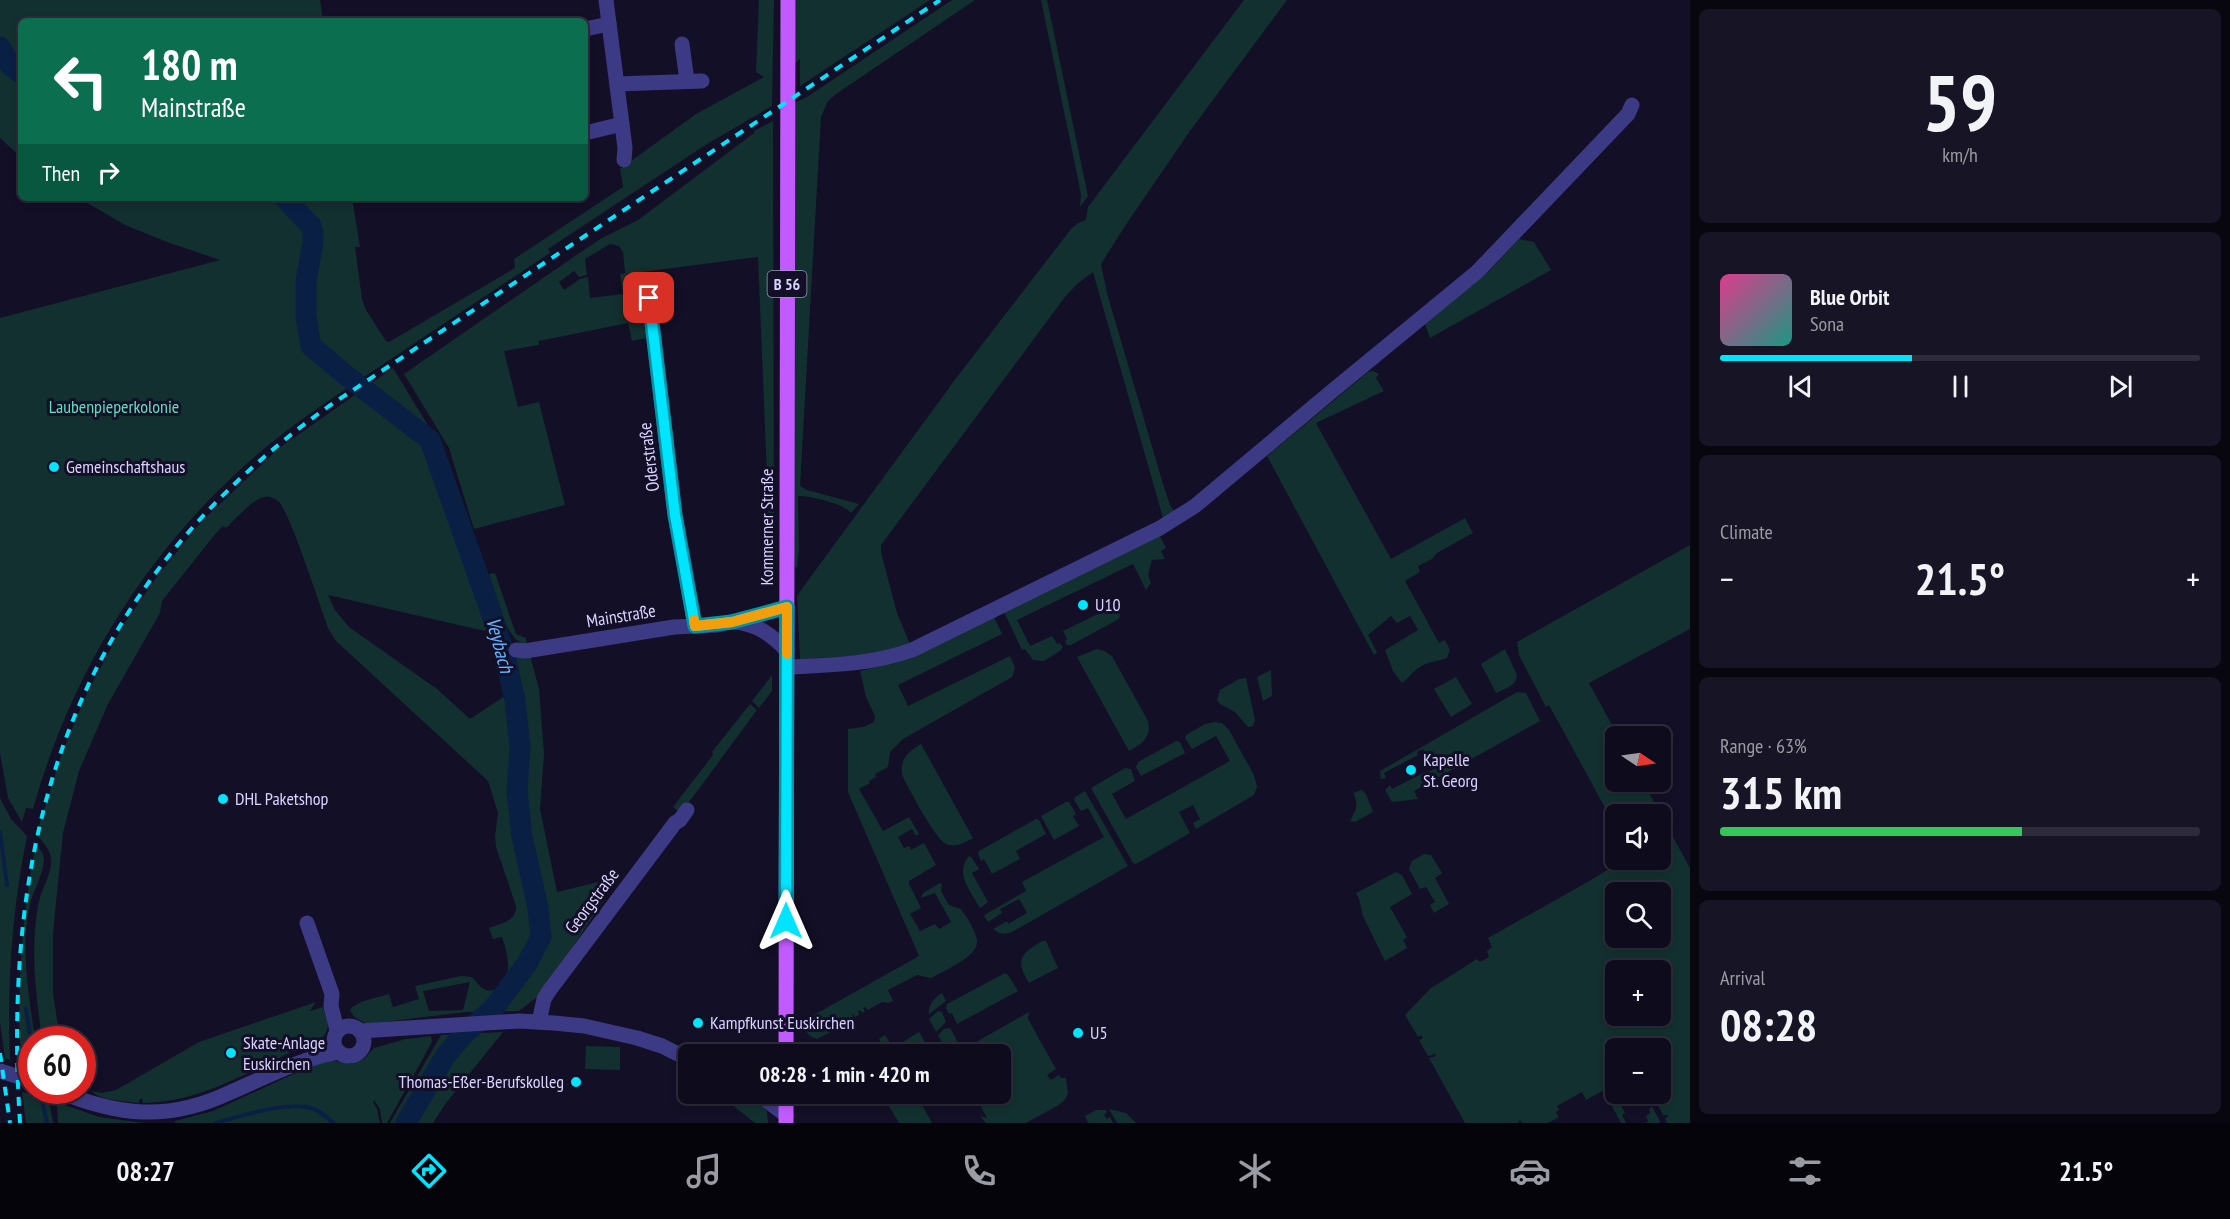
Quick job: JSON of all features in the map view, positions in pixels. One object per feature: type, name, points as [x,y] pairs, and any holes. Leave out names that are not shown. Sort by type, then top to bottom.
[{"type":"main road","name":"Kommerner Straße","points":[[786,1044],[788,0]]},
{"type":"street","points":[[606,0],[625,148],[624,160]]},
{"type":"street","points":[[588,28],[609,24]]},
{"type":"street","points":[[617,84],[694,81],[682,44]]},
{"type":"street","points":[[788,667],[852,665],[872,662],[912,650],[1181,517],[1477,272],[1628,114],[1632,105]]},
{"type":"street","points":[[588,132],[622,124]]},
{"type":"street","name":"Oderstraße","points":[[643,284],[649,298],[675,515],[695,626]]},
{"type":"street","name":"Mainstraße","points":[[516,650],[525,651],[674,627],[732,622],[787,607]]},
{"type":"street","name":"Mainstraße","points":[[732,622],[758,628],[772,636],[787,651]]},
{"type":"street","name":"Georgstraße","points":[[539,1022],[544,999],[549,991],[675,822],[680,820],[687,810]]},
{"type":"street","points":[[307,923],[332,994],[339,1003],[347,1037]]},
{"type":"street","points":[[93,1104],[113,1110],[141,1113],[187,1108],[218,1098],[290,1065],[300,1055],[347,1037],[456,1024],[539,1022],[584,1026],[627,1035],[662,1046],[678,1054]]},
{"type":"street","points":[[0,1071],[18,1077]]},
{"type":"street","points":[[769,1104],[786,1119]]},
{"type":"green space","points":[[0,0],[320,0],[323,18],[18,18],[18,67],[0,44]]},
{"type":"green space","name":"Laubenpieperkolonie","points":[[759,0],[774,0],[772,106],[707,144],[548,249],[550,253],[319,407],[267,446],[213,496],[145,576],[116,619],[68,711],[33,809],[26,808],[22,822],[8,798],[0,753],[0,318],[220,260],[125,225],[84,201],[280,201],[305,225],[304,212],[295,201],[352,201],[360,247],[355,247],[362,299],[366,310],[386,341],[389,342],[515,268],[514,259],[623,187],[620,169],[696,114],[764,77],[756,72]]},
{"type":"green space","points":[[796,0],[930,0],[800,86],[800,59],[793,65]]},
{"type":"green space","points":[[952,0],[975,0],[836,94],[828,101],[821,117],[800,486],[859,504],[851,513],[834,503],[798,496],[799,550],[795,568],[793,542],[794,103],[807,97]]},
{"type":"green space","points":[[1041,0],[1047,0],[1088,196],[1080,207],[1081,195],[1078,179]]},
{"type":"green space","points":[[1244,0],[1287,0],[1190,131],[1101,264],[1107,293],[1163,484],[1170,505],[1175,512],[1163,518],[1093,272],[1065,297],[881,545],[897,613],[910,644],[869,655],[800,659],[797,596],[954,381],[1071,229],[1086,220],[1088,207]]},
{"type":"green space","points":[[0,50],[10,66],[18,73],[18,154],[0,138]]},
{"type":"green space","points":[[773,121],[774,547],[770,548],[758,257],[626,274],[627,288],[641,300],[646,338],[632,341],[628,323],[539,341],[539,345],[504,351],[518,407],[539,402],[565,505],[474,529],[449,448],[404,374],[602,238],[638,220],[754,131]],"holes":[[[610,244],[619,246],[623,252],[625,273],[620,274],[623,294],[590,298],[588,277],[580,279],[564,290],[559,282],[574,271],[579,277],[587,275],[585,259]]]},
{"type":"green space","points":[[1519,239],[1534,242],[1551,270],[1430,338],[1425,324],[1490,270]]},
{"type":"green space","points":[[393,368],[442,452],[508,651],[497,655],[489,632],[328,595],[335,610],[349,627],[437,689],[470,719],[508,694],[499,662],[530,655],[539,689],[544,754],[540,809],[557,892],[598,882],[610,891],[541,994],[519,1011],[466,1012],[367,1024],[354,1017],[350,1010],[363,1002],[389,994],[393,1007],[419,999],[415,986],[461,976],[472,977],[486,990],[491,991],[499,987],[507,974],[507,954],[502,937],[493,939],[489,928],[511,919],[516,906],[496,847],[498,813],[488,781],[336,641],[329,630],[290,523],[278,501],[265,497],[255,501],[226,528],[223,526],[216,533],[162,601],[160,613],[108,704],[79,771],[63,833],[53,933],[53,993],[58,1026],[40,1026],[34,940],[38,906],[50,870],[51,858],[49,851],[36,835],[62,753],[88,691],[124,624],[159,574],[202,521],[278,449]],"holes":[[[470,982],[463,1010],[429,1011],[423,991]]]},
{"type":"green space","points":[[1373,371],[1379,374],[1376,378],[1384,391],[1316,423],[1391,559],[1465,518],[1473,533],[1418,566],[1420,572],[1405,581],[1439,643],[1445,640],[1450,650],[1447,658],[1423,665],[1402,683],[1393,671],[1385,650],[1418,630],[1410,616],[1397,623],[1391,616],[1368,635],[1377,652],[1374,655],[1267,456],[1368,372]]},
{"type":"green space","points":[[1160,536],[1166,548],[1161,551],[1165,559],[1152,560],[1148,575],[1151,583],[1146,590],[1133,564],[1017,620],[1030,646],[1052,636],[1057,644],[1060,643],[1063,647],[1044,661],[1033,660],[1025,649],[1022,650],[1004,612]]},
{"type":"green space","points":[[1690,545],[1690,629],[1589,683],[1613,726],[1605,726],[1605,792],[1648,792],[1655,804],[1605,804],[1605,808],[1549,705],[1546,707],[1519,655],[1517,642]]},
{"type":"green space","points":[[495,573],[516,634],[526,638],[527,645],[519,642],[512,635],[502,616],[489,574]]},
{"type":"green space","points":[[1114,606],[1120,615],[1119,619],[1067,645],[1063,631]]},
{"type":"green space","points":[[994,617],[1002,634],[898,685],[908,706],[1010,656],[1015,668],[1012,677],[903,739],[890,752],[888,767],[875,774],[876,777],[869,781],[870,783],[859,789],[883,831],[909,817],[919,834],[916,836],[912,829],[898,837],[904,848],[909,846],[911,850],[924,843],[936,865],[909,881],[921,908],[910,914],[920,931],[935,924],[939,929],[951,922],[935,893],[921,898],[923,893],[940,883],[942,884],[941,891],[949,905],[961,909],[970,924],[976,936],[976,946],[967,957],[931,978],[917,975],[888,990],[893,1001],[882,1002],[868,1010],[865,1007],[863,1008],[865,1011],[862,1013],[858,1011],[859,1015],[855,1017],[853,1013],[851,1024],[842,1030],[840,1027],[817,1039],[813,1038],[807,1032],[805,1020],[919,956],[848,792],[848,729],[863,727],[874,722],[875,716],[866,697],[860,671],[900,661]]},
{"type":"green space","points":[[1097,649],[1112,656],[1148,721],[1147,736],[1138,746],[1129,751],[1077,657]]},
{"type":"green space","points":[[1505,649],[1517,675],[1512,684],[1496,693],[1481,664]]},
{"type":"green space","points":[[1271,670],[1272,696],[1263,701],[1257,677]]},
{"type":"green space","points":[[772,675],[772,691],[759,708],[752,701]]},
{"type":"green space","points":[[1456,677],[1472,704],[1451,717],[1434,689]]},
{"type":"green space","points":[[1246,678],[1255,720],[1253,726],[1248,727],[1235,712],[1217,700],[1220,690],[1239,679]]},
{"type":"green space","points":[[1517,692],[1526,693],[1540,721],[1414,791],[1418,799],[1392,802],[1385,790],[1390,785],[1392,789],[1434,769],[1423,749],[1417,752],[1418,755],[1384,773],[1386,778],[1381,779],[1380,771]]},
{"type":"green space","points":[[750,704],[757,710],[681,813],[673,807]]},
{"type":"green space","points":[[1222,723],[1229,730],[1254,775],[1257,787],[1254,795],[1196,829],[1193,823],[1200,819],[1193,805],[1179,812],[1190,833],[1136,864],[1133,863],[1091,788],[1125,768],[1131,769],[1135,781],[1112,794],[1126,819],[1230,761],[1216,736],[1192,749],[1185,738],[1186,735],[1205,724]]},
{"type":"green space","points":[[1176,741],[1180,742],[1185,753],[1141,776],[1136,767],[1138,762]]},
{"type":"green space","points":[[921,744],[973,838],[963,843],[950,845],[941,840],[922,812],[902,775],[902,764],[906,756]]},
{"type":"green space","points":[[1362,790],[1373,812],[1355,822],[1350,821],[1356,805],[1353,793]]},
{"type":"green space","points":[[1085,791],[1128,866],[1012,932],[1004,934],[995,931],[993,929],[1007,921],[1008,924],[1027,913],[1019,899],[1000,909],[1002,913],[988,922],[984,916],[1026,891],[1022,882],[1104,837],[1088,808],[1081,811],[1074,800]]},
{"type":"green space","points":[[0,798],[11,819],[27,836],[12,948],[9,1004],[10,1060],[5,1058],[0,1022]]},
{"type":"green space","points":[[1069,802],[1076,814],[1073,816],[1079,826],[1054,840],[1041,816]]},
{"type":"green space","points":[[1036,819],[1039,820],[1046,834],[1016,851],[1020,859],[992,874],[984,859],[981,861],[979,851]]},
{"type":"green space","points":[[1671,833],[1690,868],[1690,1123],[1667,1123],[1665,1119],[1669,1115],[1663,1115],[1657,1104],[1671,1104],[1671,1038],[1605,1038],[1605,1090],[1586,1100],[1582,1092],[1557,1106],[1559,1110],[1556,1112],[1559,1117],[1548,1123],[1522,1123],[1520,1120],[1518,1123],[1465,1123],[1429,1058],[1436,1056],[1435,1054],[1428,1056],[1419,1040],[1423,1038],[1421,1035],[1418,1037],[1405,1015],[1431,988],[1477,959],[1480,962],[1489,957],[1487,951],[1492,947],[1488,938],[1607,870],[1671,870]]},
{"type":"green space","points":[[36,844],[44,860],[30,904],[26,938],[26,972],[33,1026],[20,1026],[20,980],[27,898]]},
{"type":"green space","points":[[1424,854],[1431,855],[1442,873],[1435,878],[1449,904],[1434,913],[1430,905],[1435,902],[1426,887],[1420,889],[1409,869],[1412,861]]},
{"type":"green space","points":[[969,856],[979,869],[972,873],[988,902],[980,908],[964,876],[963,869]]},
{"type":"green space","points":[[1396,872],[1402,875],[1412,894],[1390,907],[1407,937],[1403,940],[1407,948],[1385,961],[1363,916],[1356,893]]},
{"type":"green space","points":[[1042,941],[1046,941],[1058,968],[1029,983],[1022,969],[1022,958]]},
{"type":"green space","points":[[1005,973],[1018,991],[957,1024],[952,1013],[949,1014],[946,1008],[947,1004]]},
{"type":"green space","points":[[942,993],[946,1001],[929,1014],[932,1002]]},
{"type":"green space","points":[[316,1002],[310,1011],[323,1007],[328,1023],[322,1038],[235,1079],[191,1096],[143,1103],[142,1098],[139,1103],[107,1099],[96,1094],[96,1092],[116,1090],[199,1042]]},
{"type":"green space","points":[[938,1011],[942,1012],[946,1022],[936,1032],[929,1019]]},
{"type":"green space","points":[[1029,1012],[1028,1019],[1056,1069],[1047,1075],[1051,1080],[1059,1075],[1061,1078],[1066,1078],[1068,1093],[1065,1100],[1026,1123],[986,1123],[980,1116],[987,1118],[979,1104],[1011,1104],[1011,1044],[973,1044]]},
{"type":"green space","points":[[950,1028],[959,1044],[943,1044],[938,1035],[944,1029]]},
{"type":"green space","points":[[503,1032],[446,1103],[433,1123],[390,1123],[441,1035]]},
{"type":"green space","points":[[919,1032],[925,1042],[921,1044],[900,1044]]},
{"type":"green space","points":[[885,1035],[891,1044],[882,1044],[879,1039]]},
{"type":"green space","points":[[431,1036],[432,1042],[387,1123],[382,1123],[380,1109],[374,1100],[380,1123],[175,1123],[175,1121],[213,1111],[330,1060],[352,1064],[364,1059],[374,1048],[406,1039]]},
{"type":"green space","points":[[586,1046],[620,1047],[620,1070],[585,1069]]},
{"type":"green space","points":[[24,1104],[50,1104],[53,1123],[26,1123]]},
{"type":"green space","points":[[62,1104],[99,1117],[144,1123],[58,1123],[57,1106]]},
{"type":"green space","points":[[731,1104],[760,1104],[767,1111],[768,1123],[755,1123]]},
{"type":"green space","points":[[888,1104],[922,1104],[932,1123],[899,1123]]},
{"type":"green space","points":[[1611,1104],[1620,1104],[1625,1113],[1622,1115],[1626,1123],[1621,1123]]},
{"type":"green space","points":[[1650,1104],[1651,1104],[1660,1121],[1659,1123],[1646,1123],[1648,1121],[1646,1116],[1652,1107]]},
{"type":"green space","points":[[1109,1109],[1126,1113],[1136,1123],[1117,1123]]},
{"type":"green space","points":[[1096,1110],[1106,1110],[1104,1115],[1107,1119],[1110,1117],[1113,1123],[1088,1123],[1085,1116]]},
{"type":"waterway","name":"Veybach","points":[[0,47],[11,66],[18,71]]},
{"type":"waterway","name":"Veybach","points":[[288,201],[311,226],[313,233],[306,281],[306,316],[311,346],[430,440],[492,615],[515,700],[520,747],[517,791],[522,836],[538,908],[541,937],[528,962],[493,1009],[463,1035],[446,1055],[406,1123]]},
{"type":"waterway","points":[[0,832],[7,885]]},
{"type":"waterway","points":[[26,1009],[29,1026]]},
{"type":"waterway","points":[[43,1104],[47,1123]]},
{"type":"waterway","points":[[216,1123],[251,1113],[292,1106],[314,1109],[333,1123]]},
{"type":"railway","points":[[20,1123],[17,1013],[25,909],[43,811],[74,718],[117,632],[173,551],[243,476],[329,406],[940,0]]},
{"type":"railway","points":[[0,1053],[10,1123]]},
{"type":"slow traffic","points":[[694,620],[695,626],[717,625],[787,607],[787,654]]},
{"type":"place","name":"Gemeinschaftshaus","points":[[54,467]]},
{"type":"place","name":"U10","points":[[1083,605]]},
{"type":"place","name":"Kapelle St. Georg","points":[[1411,770]]},
{"type":"place","name":"DHL Paketshop","points":[[223,799]]},
{"type":"place","name":"Kampfkunst Euskirchen","points":[[698,1023]]},
{"type":"place","name":"U5","points":[[1078,1033]]},
{"type":"place","name":"Skate-Anlage Euskirchen","points":[[231,1053]]},
{"type":"place","name":"Thomas-Eßer-Berufskolleg","points":[[576,1082]]},
{"type":"route","points":[[649,298],[675,515],[695,626],[732,622],[787,607],[786,921]]}]
